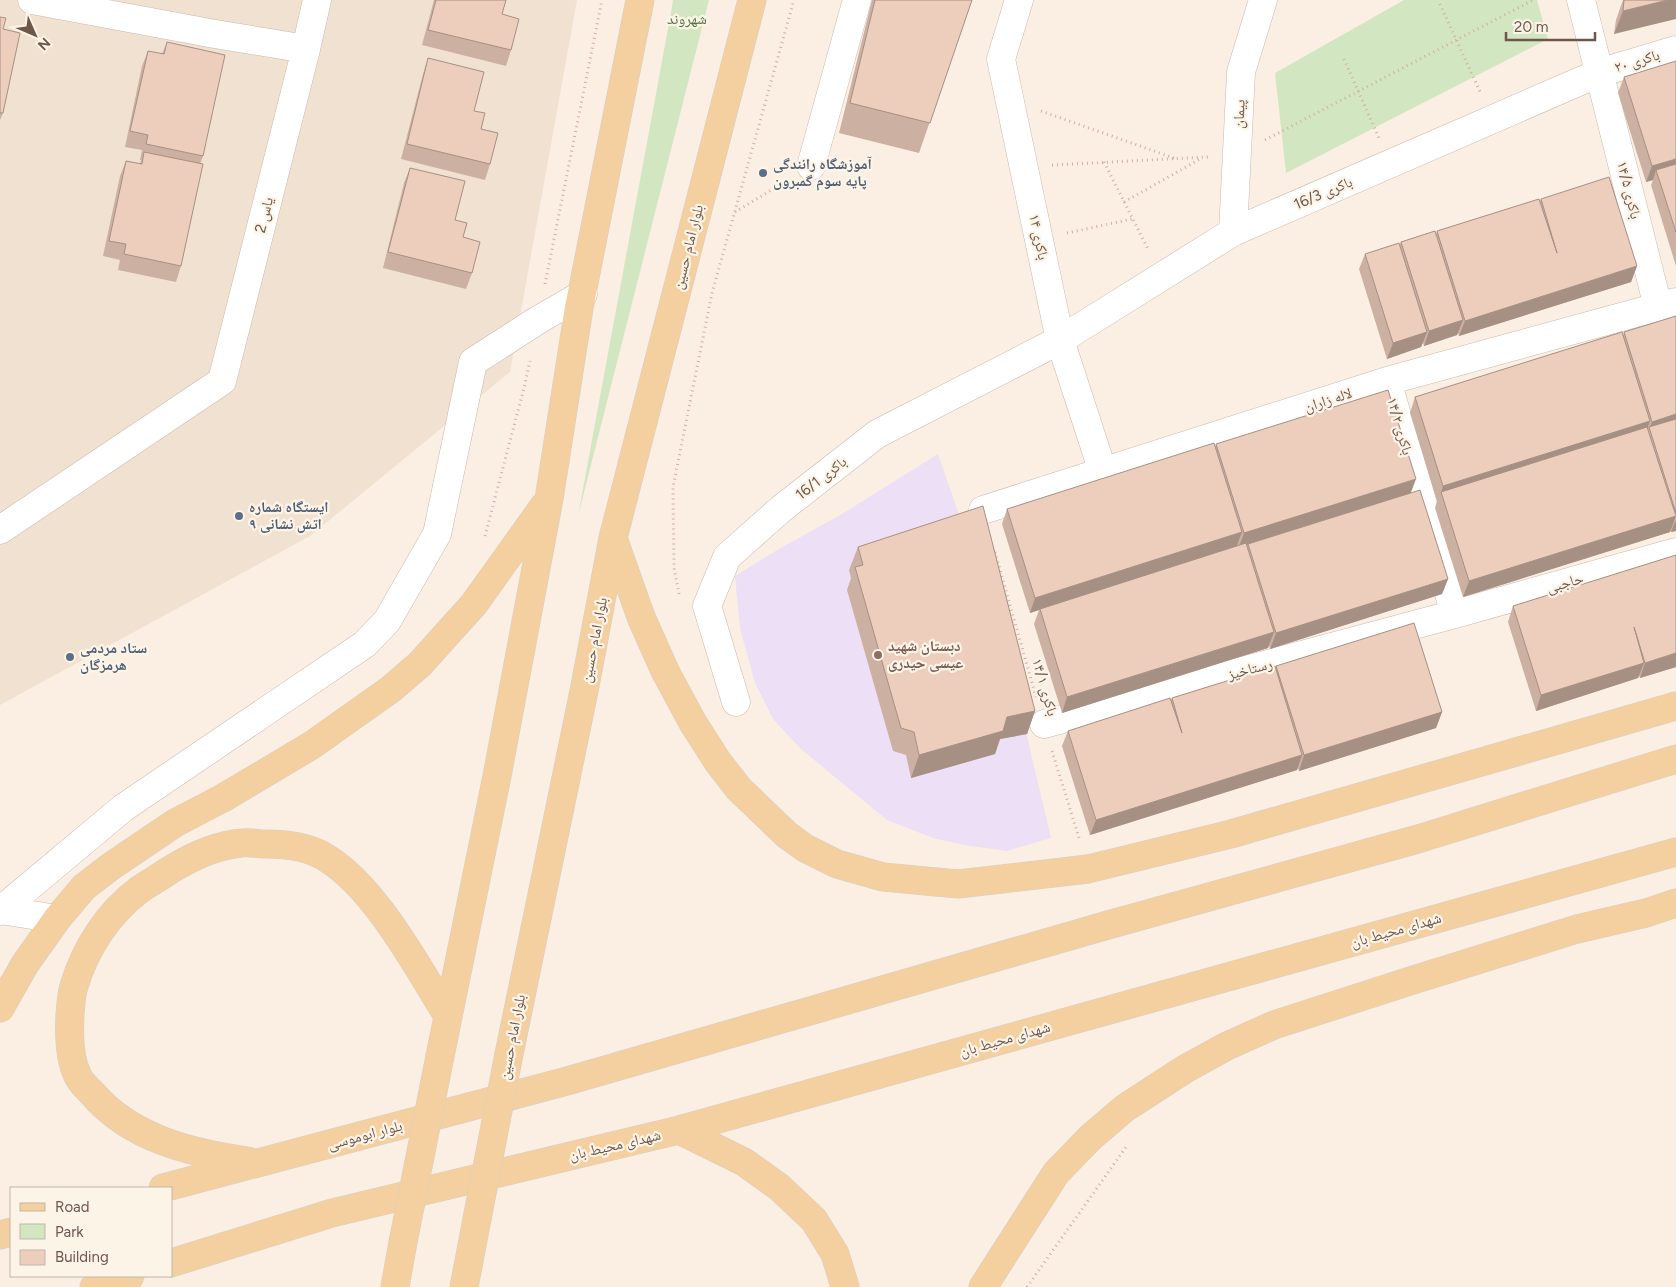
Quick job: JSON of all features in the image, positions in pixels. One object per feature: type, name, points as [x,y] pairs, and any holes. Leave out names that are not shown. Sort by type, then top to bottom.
[{"type":"main road","points":[[395,1287],[549,499],[579,308],[640,0]]},
{"type":"main road","name":"بلوار امام حسین","points":[[464,1287],[508,1054],[584,691],[613,538],[752,0]]},
{"type":"main road","points":[[0,1008],[25,964],[57,919],[84,887],[110,866],[175,823],[222,798],[312,744],[420,664],[474,604],[549,499]]},
{"type":"main road","points":[[613,538],[641,618],[665,671],[693,723],[718,762],[739,789],[788,835],[805,848],[837,864],[883,876],[958,884],[1088,870],[1230,834],[1676,706]]},
{"type":"main road","name":"بلوار ابوموسی","points":[[167,1187],[567,1081],[1099,928],[1418,839],[1676,759]]},
{"type":"main road","points":[[260,1162],[186,1150],[158,1140],[121,1120],[98,1100],[77,1076],[72,1057],[69,1026],[73,987],[91,945],[113,915],[139,890],[187,860],[218,848],[241,843],[284,844],[328,858],[352,878],[387,920],[448,1016]]},
{"type":"main road","name":"شهدای محیط بان","points":[[172,1263],[332,1213],[679,1130],[1676,852]]},
{"type":"main road","points":[[983,1287],[1056,1173],[1091,1137],[1125,1108],[1185,1068],[1227,1046],[1274,1025],[1577,929],[1646,913],[1676,903]]},
{"type":"main road","points":[[679,1130],[744,1162],[780,1187],[814,1220],[835,1254],[845,1287]]},
{"type":"main road","points":[[94,1287],[127,1277]]},
{"type":"street","points":[[32,0],[306,49]]},
{"type":"street","name":"یاس 2","points":[[0,530],[222,381],[317,0]]},
{"type":"street","points":[[811,166],[857,0]]},
{"type":"street","name":"باکری ۱۴","points":[[1019,0],[1001,59],[1060,340],[1103,472]]},
{"type":"street","name":"پیمان","points":[[1233,232],[1241,72],[1263,0]]},
{"type":"street","name":"باکری ۱۴/۵","points":[[1589,4],[1599,73],[1667,305]]},
{"type":"street","name":"باکری ۲۰","points":[[1599,73],[1676,50]]},
{"type":"street","name":"باکری 16/3","points":[[1060,340],[1233,232],[1599,73]]},
{"type":"street","points":[[0,910],[123,808],[365,644],[387,621],[437,534],[473,362],[538,320],[583,294]]},
{"type":"street","name":"لاله زاران","points":[[983,510],[1387,381],[1667,305]]},
{"type":"street","name":"باکری 16/1","points":[[736,702],[707,606],[727,557],[781,508],[877,434],[1060,340]]},
{"type":"street","name":"باکری ۱۴/۲","points":[[1387,381],[1455,614]]},
{"type":"street","name":"حاجبی","points":[[1455,614],[1676,552]]},
{"type":"street","name":"رستاخیز","points":[[1044,724],[1455,614]]},
{"type":"street","points":[[0,910],[57,919]]},
{"type":"path","points":[[483,544],[524,388],[602,0]]},
{"type":"path","points":[[679,595],[674,568],[673,487],[712,293],[794,0]]},
{"type":"path","points":[[1024,166],[1237,156],[1533,0]]},
{"type":"path","points":[[1440,4],[1492,119]]},
{"type":"path","points":[[1344,59],[1391,164]]},
{"type":"path","points":[[1010,100],[1177,159]]},
{"type":"path","points":[[1124,202],[1203,157]]},
{"type":"path","points":[[1104,162],[1162,276]]},
{"type":"path","points":[[735,212],[811,166]]},
{"type":"path","points":[[1039,240],[1132,219]]},
{"type":"path","name":"باکری ۱۴/۱","points":[[983,510],[1088,870]]},
{"type":"path","points":[[1027,1287],[1127,1146]]},
{"type":"shaded area","points":[[0,0],[577,0],[510,372],[310,536],[0,705]]},
{"type":"shaded area","name":"دبستان شهید عیسی حیدری","points":[[938,454],[960,518],[976,521],[1051,838],[1007,851],[964,845],[933,838],[887,820],[801,749],[773,719],[755,683],[740,628],[735,576],[842,514]]},
{"type":"green space","name":"شهروند","points":[[673,0],[709,0],[578,516],[672,7]]},
{"type":"green space","points":[[1404,0],[1537,0],[1548,39],[1286,173],[1275,73]]},
{"type":"building","points":[[436,0],[506,0],[502,14],[519,19],[511,50],[428,30]]},
{"type":"building","points":[[875,0],[972,0],[930,123],[850,103]]},
{"type":"building","points":[[1624,0],[1668,0],[1623,11]]},
{"type":"building","points":[[0,17],[6,18],[3,29],[20,33],[3,113],[0,113]]},
{"type":"building","points":[[167,42],[225,55],[203,156],[146,144],[148,135],[130,131],[148,51],[164,54]]},
{"type":"building","points":[[428,58],[484,72],[474,111],[485,113],[481,129],[498,133],[490,164],[407,144]]},
{"type":"building","points":[[1676,61],[1676,159],[1652,166],[1624,77]]},
{"type":"building","points":[[144,152],[203,164],[181,266],[124,254],[126,244],[109,241],[126,161],[142,164]]},
{"type":"building","points":[[1676,164],[1676,232],[1656,170]]},
{"type":"building","points":[[410,168],[465,181],[455,220],[467,223],[463,237],[480,242],[472,273],[388,252]]},
{"type":"building","points":[[1609,177],[1637,266],[1465,321],[1437,231],[1539,199],[1557,253],[1541,199]]},
{"type":"building","points":[[1435,231],[1463,320],[1429,331],[1401,242]]},
{"type":"building","points":[[1399,243],[1427,332],[1393,343],[1365,254]]},
{"type":"building","points":[[1676,316],[1676,414],[1652,422],[1624,332]]},
{"type":"building","points":[[1622,332],[1650,421],[1443,486],[1415,397]]},
{"type":"building","points":[[1388,390],[1416,479],[1244,533],[1216,444]]},
{"type":"building","points":[[1676,419],[1676,513],[1649,427]]},
{"type":"building","points":[[1647,427],[1676,516],[1469,581],[1441,492]]},
{"type":"building","points":[[1214,443],[1242,532],[1035,598],[1007,509]]},
{"type":"building","points":[[1420,490],[1448,579],[1276,633],[1248,544]]},
{"type":"building","name":"دبستان شهید عیسی حیدری","points":[[983,506],[1035,711],[1007,717],[1003,731],[919,755],[914,732],[901,728],[855,567],[863,565],[858,547]]},
{"type":"building","points":[[1246,543],[1274,632],[1067,697],[1040,609]]},
{"type":"building","points":[[1676,555],[1676,653],[1645,663],[1634,627],[1644,663],[1541,695],[1513,606]]},
{"type":"building","points":[[1414,623],[1442,712],[1304,755],[1276,666]]},
{"type":"building","points":[[1275,666],[1302,755],[1096,820],[1068,731],[1170,698],[1182,733],[1172,698]]},
{"type":"place","name":"آموزشگاه رانندگی پایه سوم گمبرون","points":[[763,173]]},
{"type":"place","name":"ایستگاه شماره ۹ اتش نشانی","points":[[239,516]]},
{"type":"place","name":"دبستان شهید عیسی حیدری","points":[[878,655]]},
{"type":"place","name":"ستاد مردمی هرمزگان","points":[[70,657]]}]
